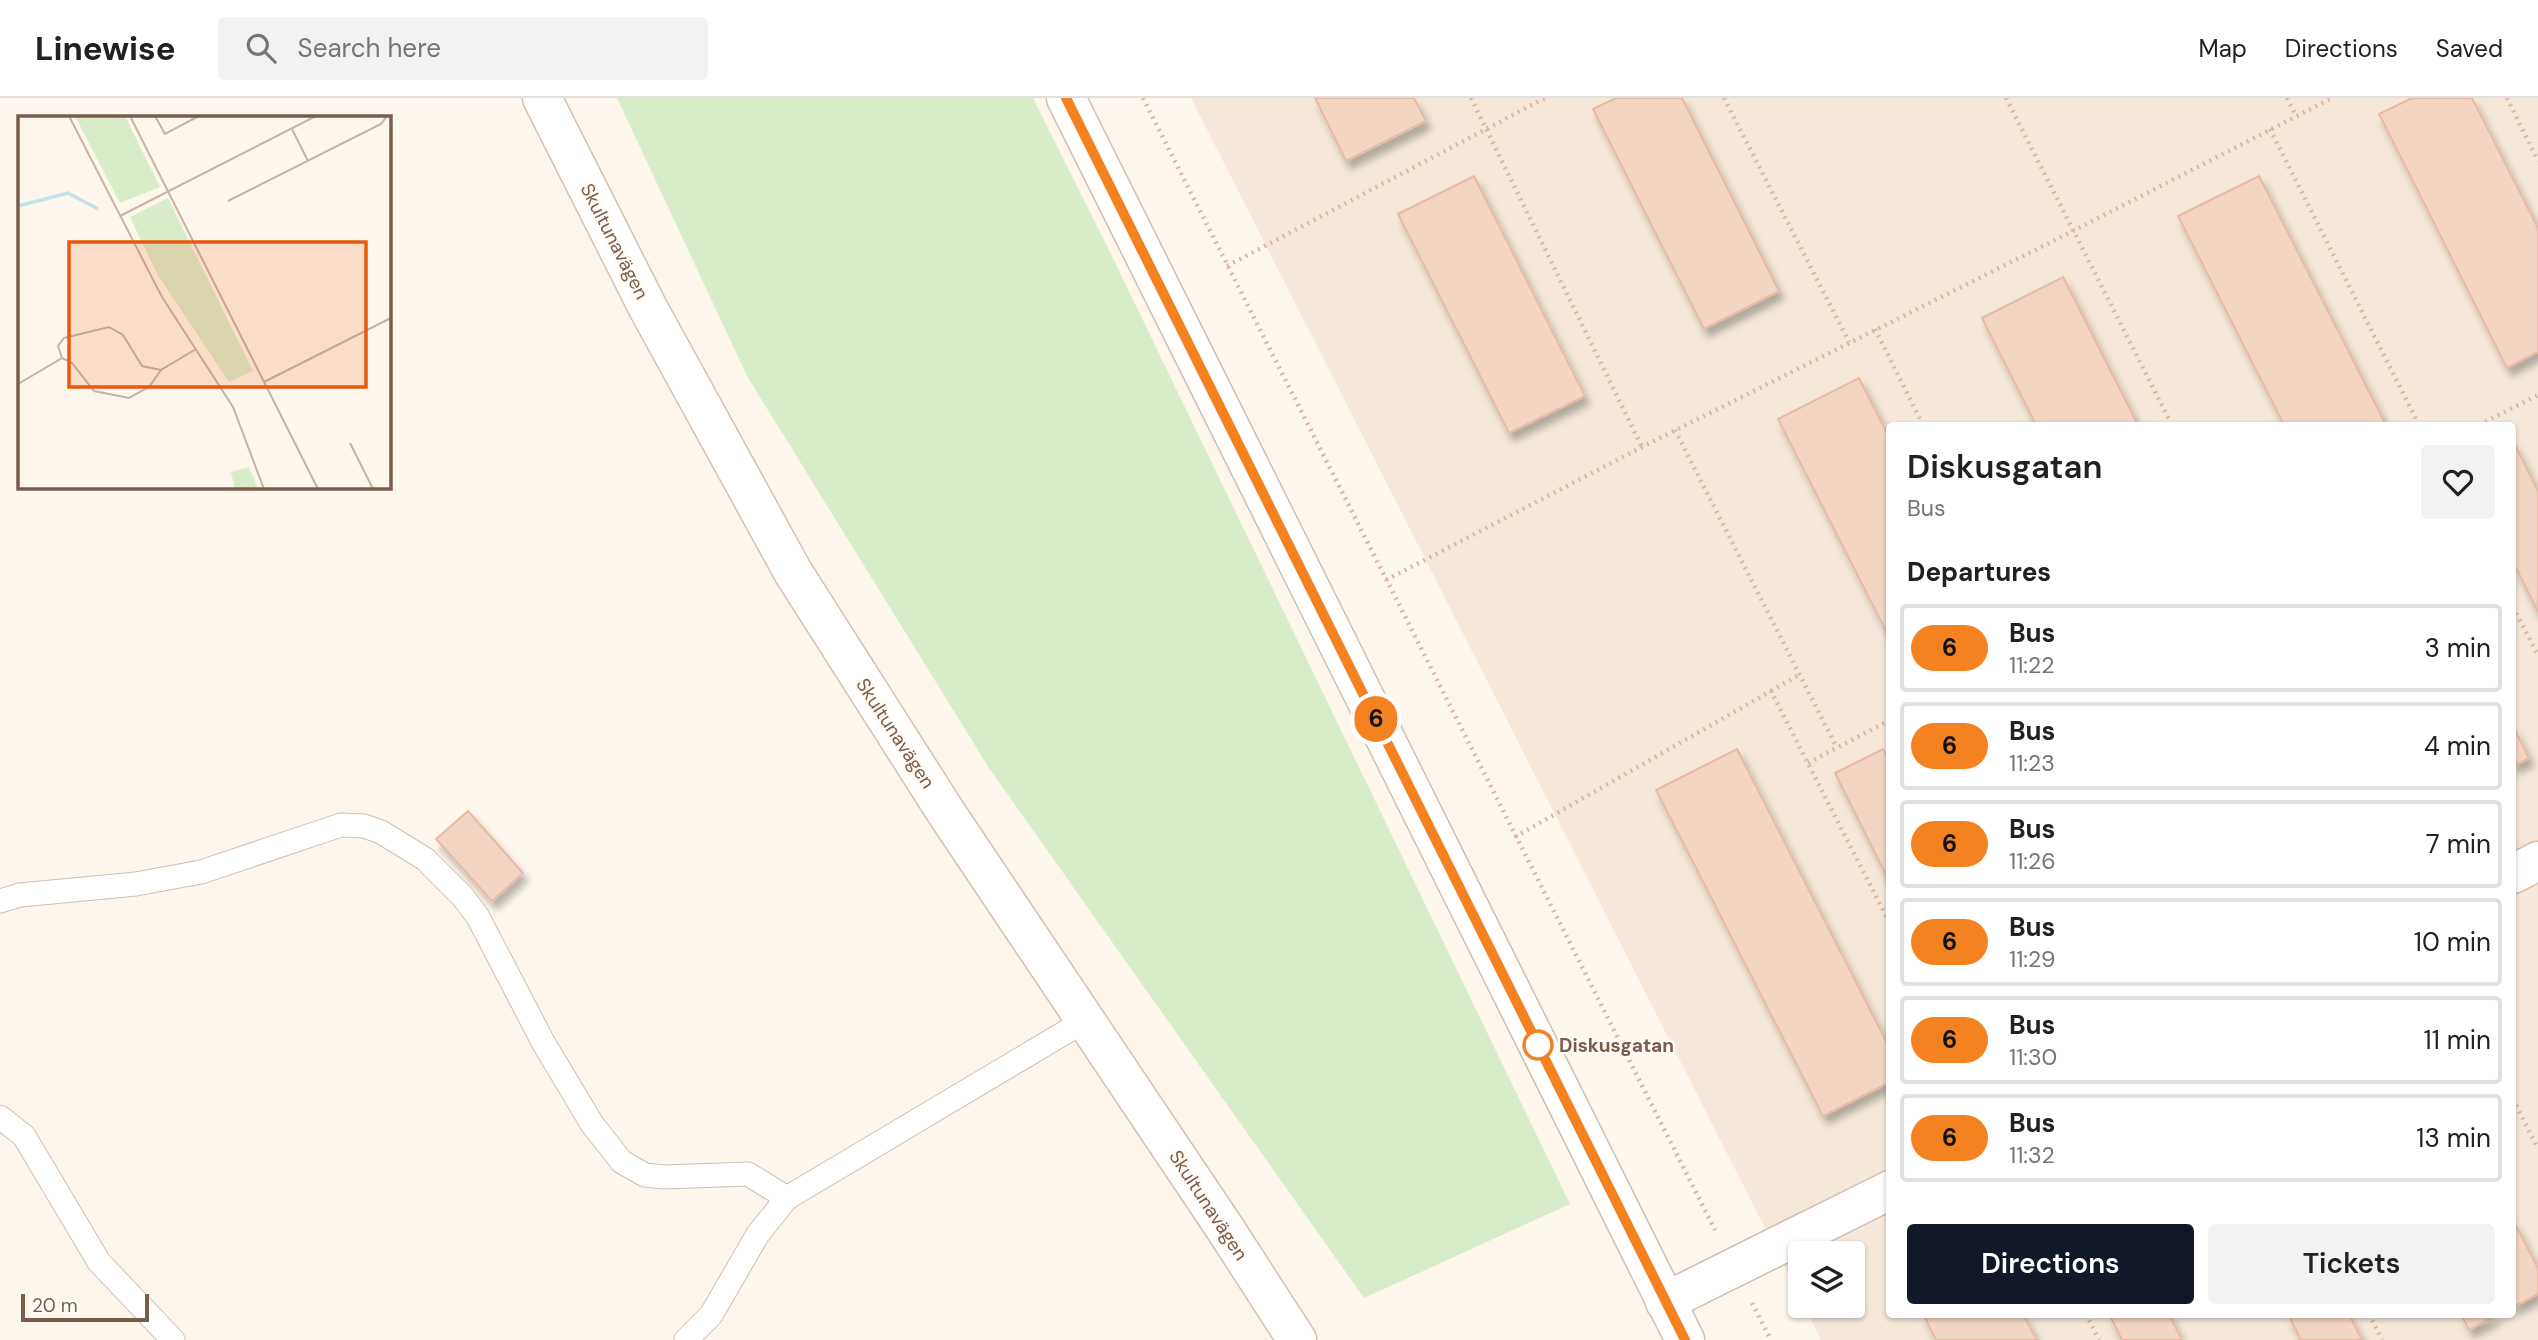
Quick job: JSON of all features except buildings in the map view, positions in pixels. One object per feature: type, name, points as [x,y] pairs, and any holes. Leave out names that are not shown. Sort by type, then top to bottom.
[{"type":"street","name":"Skultunavägen","points":[[542,98],[648,308],[793,572],[947,814],[1297,1340]]},
{"type":"street","points":[[1066,98],[1685,1340]]},
{"type":"street","points":[[2516,872],[2538,861]]},
{"type":"street","points":[[1665,1302],[1886,1191]]},
{"type":"lane","points":[[0,901],[20,895],[136,884],[201,872],[341,825],[364,826],[381,832],[425,859],[463,897],[478,917],[543,1042],[592,1124],[622,1162],[645,1175],[664,1177],[748,1174],[787,1198]]},
{"type":"lane","points":[[686,1340],[710,1315],[758,1234],[787,1198],[1086,1020]]},
{"type":"lane","points":[[0,1117],[24,1136],[99,1262],[173,1340]]},
{"type":"path","points":[[1143,98],[1717,1234]]},
{"type":"path","points":[[1471,98],[1642,447]]},
{"type":"path","points":[[1227,266],[1545,98]]},
{"type":"path","points":[[1724,98],[1849,342]]},
{"type":"path","points":[[2006,98],[2170,422]]},
{"type":"path","points":[[2287,98],[2296,116]]},
{"type":"path","points":[[1386,580],[1675,430],[2332,98]]},
{"type":"path","points":[[2507,98],[2538,161]]},
{"type":"path","points":[[2270,129],[2417,422]]},
{"type":"path","points":[[1875,329],[1922,422]]},
{"type":"path","points":[[2485,422],[2538,395]]},
{"type":"path","points":[[1675,430],[1837,748]]},
{"type":"path","points":[[2516,613],[2538,655]]},
{"type":"path","points":[[1515,837],[1799,675]]},
{"type":"path","points":[[1770,691],[1886,916]]},
{"type":"path","points":[[1808,763],[1886,722]]},
{"type":"path","points":[[2516,1106],[2538,1149]]},
{"type":"path","points":[[2088,1318],[2099,1340]]},
{"type":"path","points":[[2371,1318],[2382,1340]]},
{"type":"shaded area","points":[[1191,98],[2538,98],[2538,1340],[1821,1340],[1810,1318],[1865,1318],[1865,1241],[1788,1241],[1788,1273]]},
{"type":"green space","points":[[617,98],[1033,98],[1570,1204],[1364,1298],[989,768],[747,376]]},
{"type":"bus line","name":"6","points":[[1066,98],[1685,1340]]},
{"type":"place","name":"Diskusgatan","points":[[1538,1045]]}]
